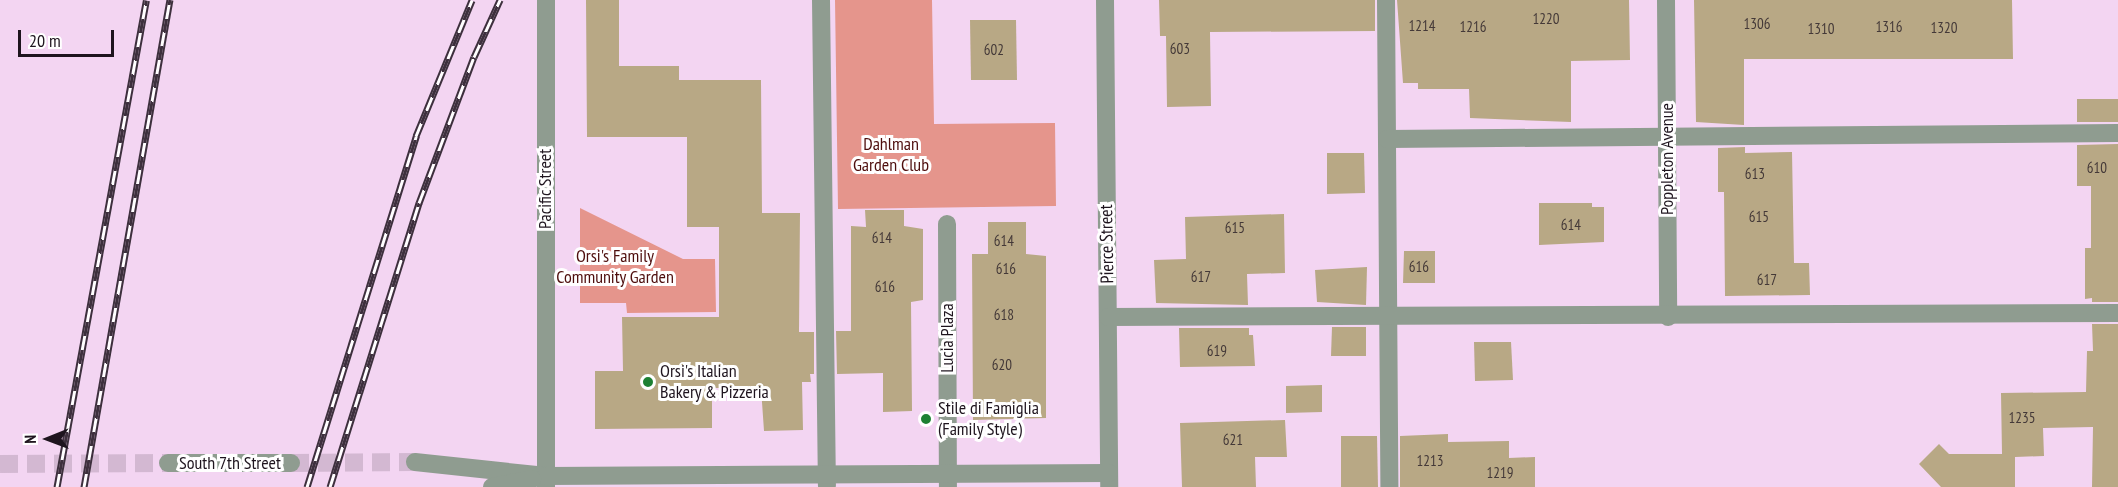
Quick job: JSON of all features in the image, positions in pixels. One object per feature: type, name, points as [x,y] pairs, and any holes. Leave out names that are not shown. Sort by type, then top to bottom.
[{"type":"street","name":"Pacific Street","points":[[546,0],[546,482]]},
{"type":"street","points":[[821,0],[827,481]]},
{"type":"street","name":"Pierce Street","points":[[1105,0],[1109,480]]},
{"type":"street","points":[[1386,0],[1389,487]]},
{"type":"street","name":"Poppleton Avenue","points":[[1666,0],[1668,317]]},
{"type":"street","points":[[1387,139],[2118,133]]},
{"type":"street","name":"Lucia Plaza","points":[[947,224],[948,480]]},
{"type":"street","points":[[1108,317],[1668,317],[2118,313]]},
{"type":"street","points":[[415,462],[546,482]]},
{"type":"street","name":"South 7th Street","points":[[168,463],[291,463]]},
{"type":"street","points":[[492,487],[546,482],[1109,480]]},
{"type":"green space","name":"Dahlman Garden Club","points":[[835,0],[932,0],[934,124],[1055,123],[1056,206],[838,209]]},
{"type":"green space","name":"Orsi's Family Community Garden","points":[[580,208],[683,259],[715,259],[716,312],[627,313],[626,303],[580,303]]},
{"type":"building","points":[[586,0],[619,0],[619,66],[679,66],[679,80],[761,80],[762,213],[800,213],[799,332],[814,332],[814,374],[810,374],[811,382],[802,382],[803,430],[764,431],[761,388],[712,388],[712,428],[595,429],[595,371],[623,371],[622,317],[719,317],[719,227],[687,227],[687,137],[587,137]]},
{"type":"building","points":[[1159,0],[1375,0],[1375,31],[1210,32],[1211,106],[1167,107],[1166,36],[1160,36]]},
{"type":"building","points":[[1397,0],[1629,0],[1630,60],[1571,61],[1571,122],[1470,118],[1469,89],[1418,89],[1418,83],[1403,83]]},
{"type":"building","points":[[1694,0],[2012,0],[2013,59],[1744,59],[1744,125],[1696,122]]},
{"type":"building","points":[[970,20],[1016,20],[1017,80],[971,80]]},
{"type":"building","points":[[2077,99],[2118,99],[2118,122],[2077,122]]},
{"type":"building","points":[[2118,144],[2118,302],[2092,302],[2092,298],[2085,299],[2085,248],[2091,248],[2091,186],[2077,186],[2077,145]]},
{"type":"building","points":[[1745,147],[1745,153],[1792,152],[1794,263],[1809,263],[1810,295],[1725,296],[1724,192],[1718,192],[1718,148]]},
{"type":"building","points":[[1327,153],[1364,153],[1365,193],[1327,194]]},
{"type":"building","points":[[1539,203],[1592,203],[1592,207],[1604,207],[1604,242],[1539,245]]},
{"type":"building","points":[[865,210],[904,210],[904,226],[923,229],[923,300],[911,302],[912,411],[883,412],[883,373],[837,374],[836,331],[851,331],[851,226],[866,227]]},
{"type":"building","points":[[1284,214],[1285,273],[1247,274],[1248,305],[1156,303],[1154,260],[1186,259],[1185,217]]},
{"type":"building","points":[[988,222],[1026,222],[1026,254],[1046,256],[1046,418],[973,420],[972,254],[988,254]]},
{"type":"building","points":[[1404,251],[1435,251],[1435,283],[1403,283]]},
{"type":"building","points":[[1367,267],[1366,305],[1317,302],[1315,270]]},
{"type":"building","points":[[2092,324],[2118,324],[2118,487],[2092,487],[2093,427],[2043,428],[2044,456],[2015,457],[2015,487],[1941,487],[1919,464],[1939,444],[1949,454],[2002,454],[2001,393],[2086,392],[2087,351],[2093,351]]},
{"type":"building","points":[[1332,327],[1366,327],[1366,356],[1331,356]]},
{"type":"building","points":[[1179,328],[1249,328],[1249,335],[1253,335],[1255,366],[1180,367]]},
{"type":"building","points":[[1474,342],[1511,342],[1513,380],[1475,381]]},
{"type":"building","points":[[1322,385],[1322,412],[1286,413],[1286,386]]},
{"type":"building","points":[[1285,420],[1287,457],[1255,457],[1256,487],[1182,487],[1180,423]]},
{"type":"building","points":[[1448,434],[1448,442],[1509,441],[1509,458],[1535,457],[1535,487],[1400,487],[1400,436]]},
{"type":"building","points":[[1341,436],[1377,436],[1378,487],[1341,487]]},
{"type":"tunnel","points":[[291,463],[415,462]]},
{"type":"tunnel","points":[[0,464],[168,463]]},
{"type":"railway","points":[[57,487],[146,0]]},
{"type":"railway","points":[[84,487],[170,0]]},
{"type":"railway","points":[[307,487],[416,136],[472,0]]},
{"type":"railway","points":[[330,487],[419,203],[474,57],[500,0]]},
{"type":"place","name":"Orsi's Italian Bakery & Pizzeria","points":[[648,382]]},
{"type":"place","name":"Stile di Famiglia (Family Style)","points":[[926,419]]}]
